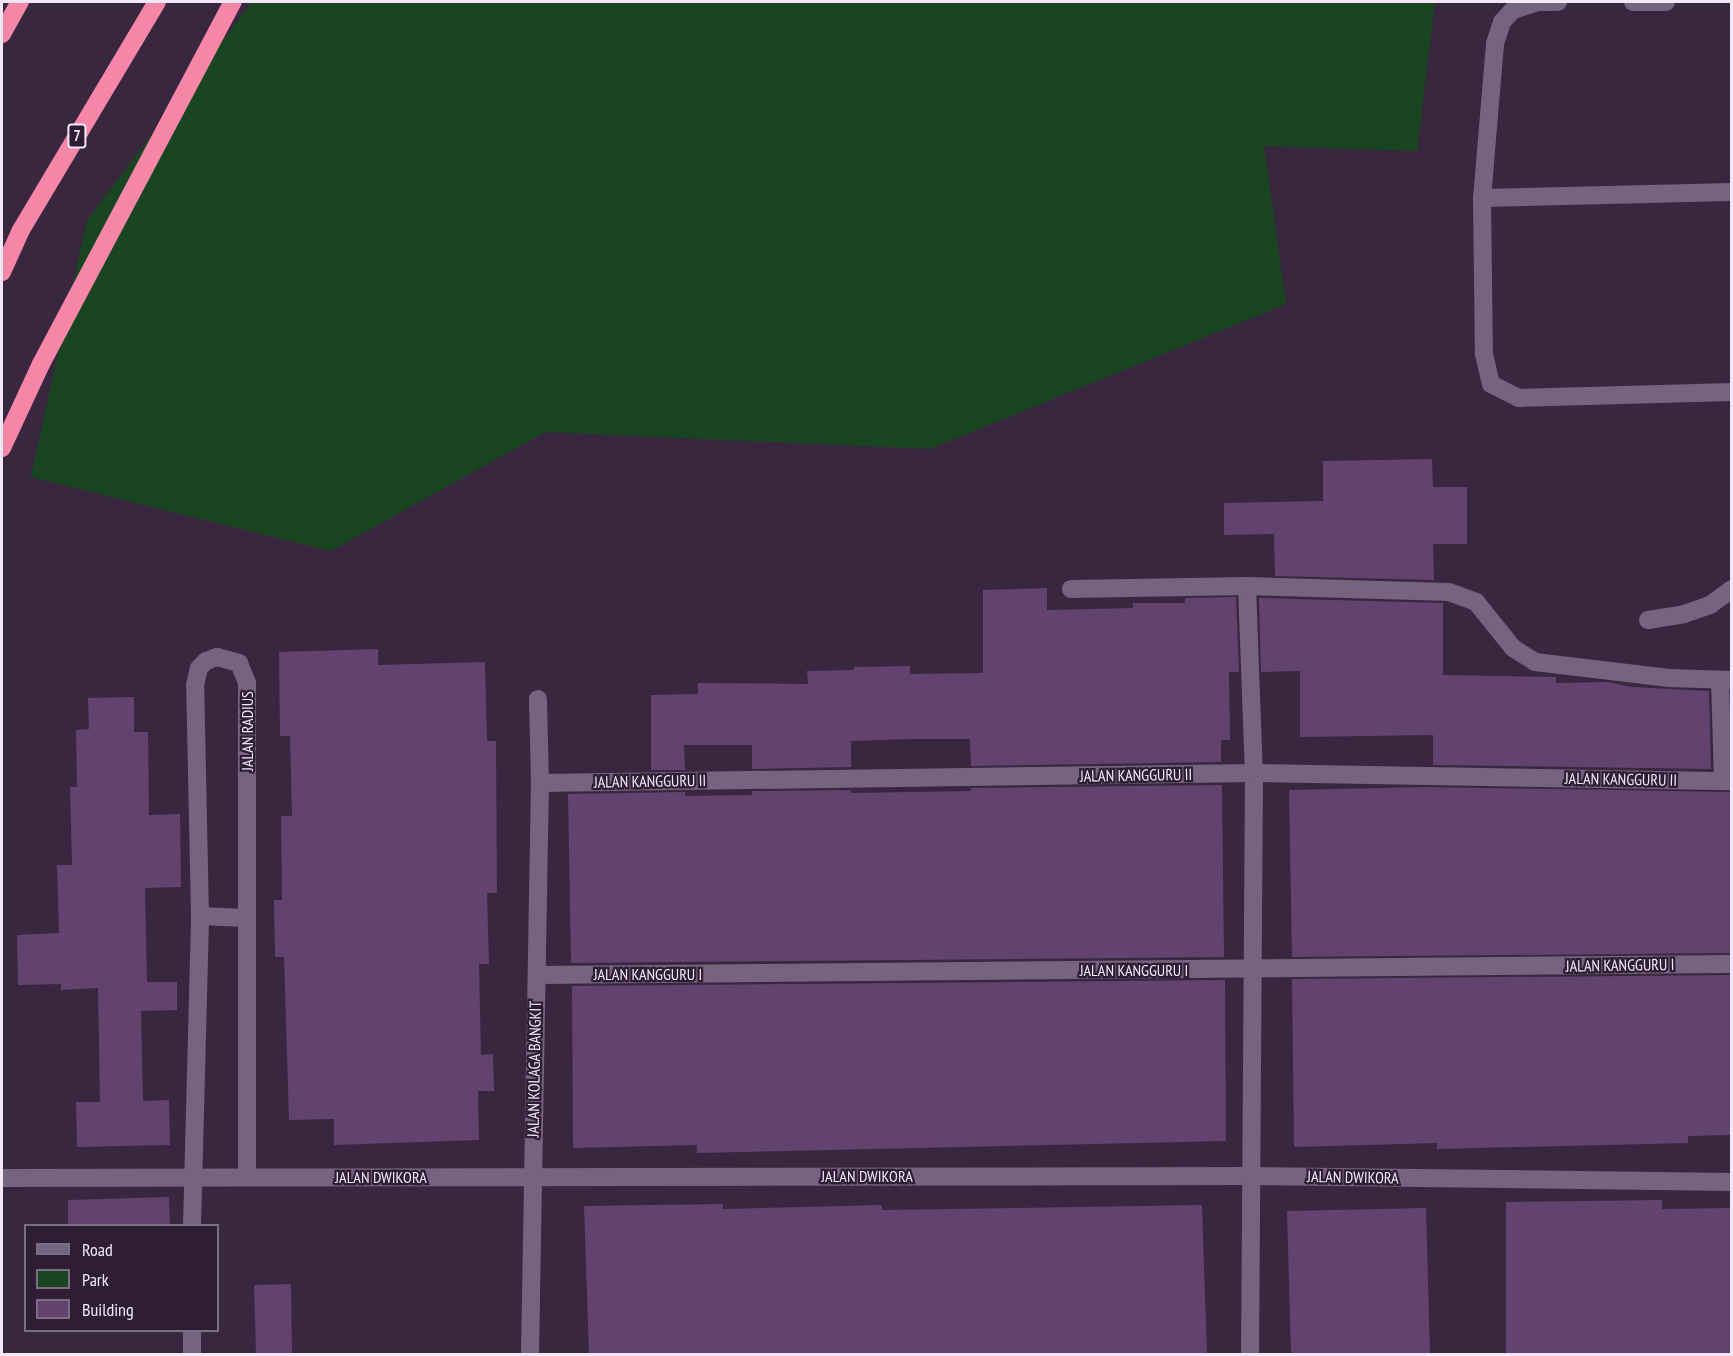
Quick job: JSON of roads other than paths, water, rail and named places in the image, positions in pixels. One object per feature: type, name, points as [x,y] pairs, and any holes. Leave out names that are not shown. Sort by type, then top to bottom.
[{"type":"highway","points":[[2,34],[20,2]]},
{"type":"highway","name":"7","points":[[2,272],[21,230],[157,2]]},
{"type":"highway","points":[[2,448],[40,364],[233,2]]},
{"type":"street","points":[[1558,2],[1538,2],[1513,10],[1496,33],[1482,198],[1484,354],[1491,384],[1519,398],[1731,392]]},
{"type":"street","points":[[1633,2],[1666,2]]},
{"type":"street","points":[[1482,198],[1731,192]]},
{"type":"street","points":[[1247,586],[1254,773],[1250,1354]]},
{"type":"street","points":[[1071,589],[1247,586],[1449,592],[1476,602],[1513,648],[1535,662],[1669,678],[1726,680],[1727,781]]},
{"type":"street","points":[[1648,620],[1683,614],[1710,605],[1731,589]]},
{"type":"street","name":"JALAN RADIUS","points":[[192,1224],[200,916],[196,676],[206,661],[223,657],[239,663],[247,683],[247,1177]]},
{"type":"street","name":"JALAN KOLAGA BANGKIT","points":[[530,1354],[531,1177],[540,783],[538,699]]},
{"type":"street","name":"JALAN KANGGURU II","points":[[540,783],[1254,773],[1727,781]]},
{"type":"street","points":[[200,916],[247,918]]},
{"type":"street","name":"JALAN KANGGURU I","points":[[537,975],[1731,964]]},
{"type":"street","name":"JALAN DWIKORA","points":[[2,1178],[1250,1176],[1731,1182]]},
{"type":"street","points":[[192,1332],[192,1354]]}]
